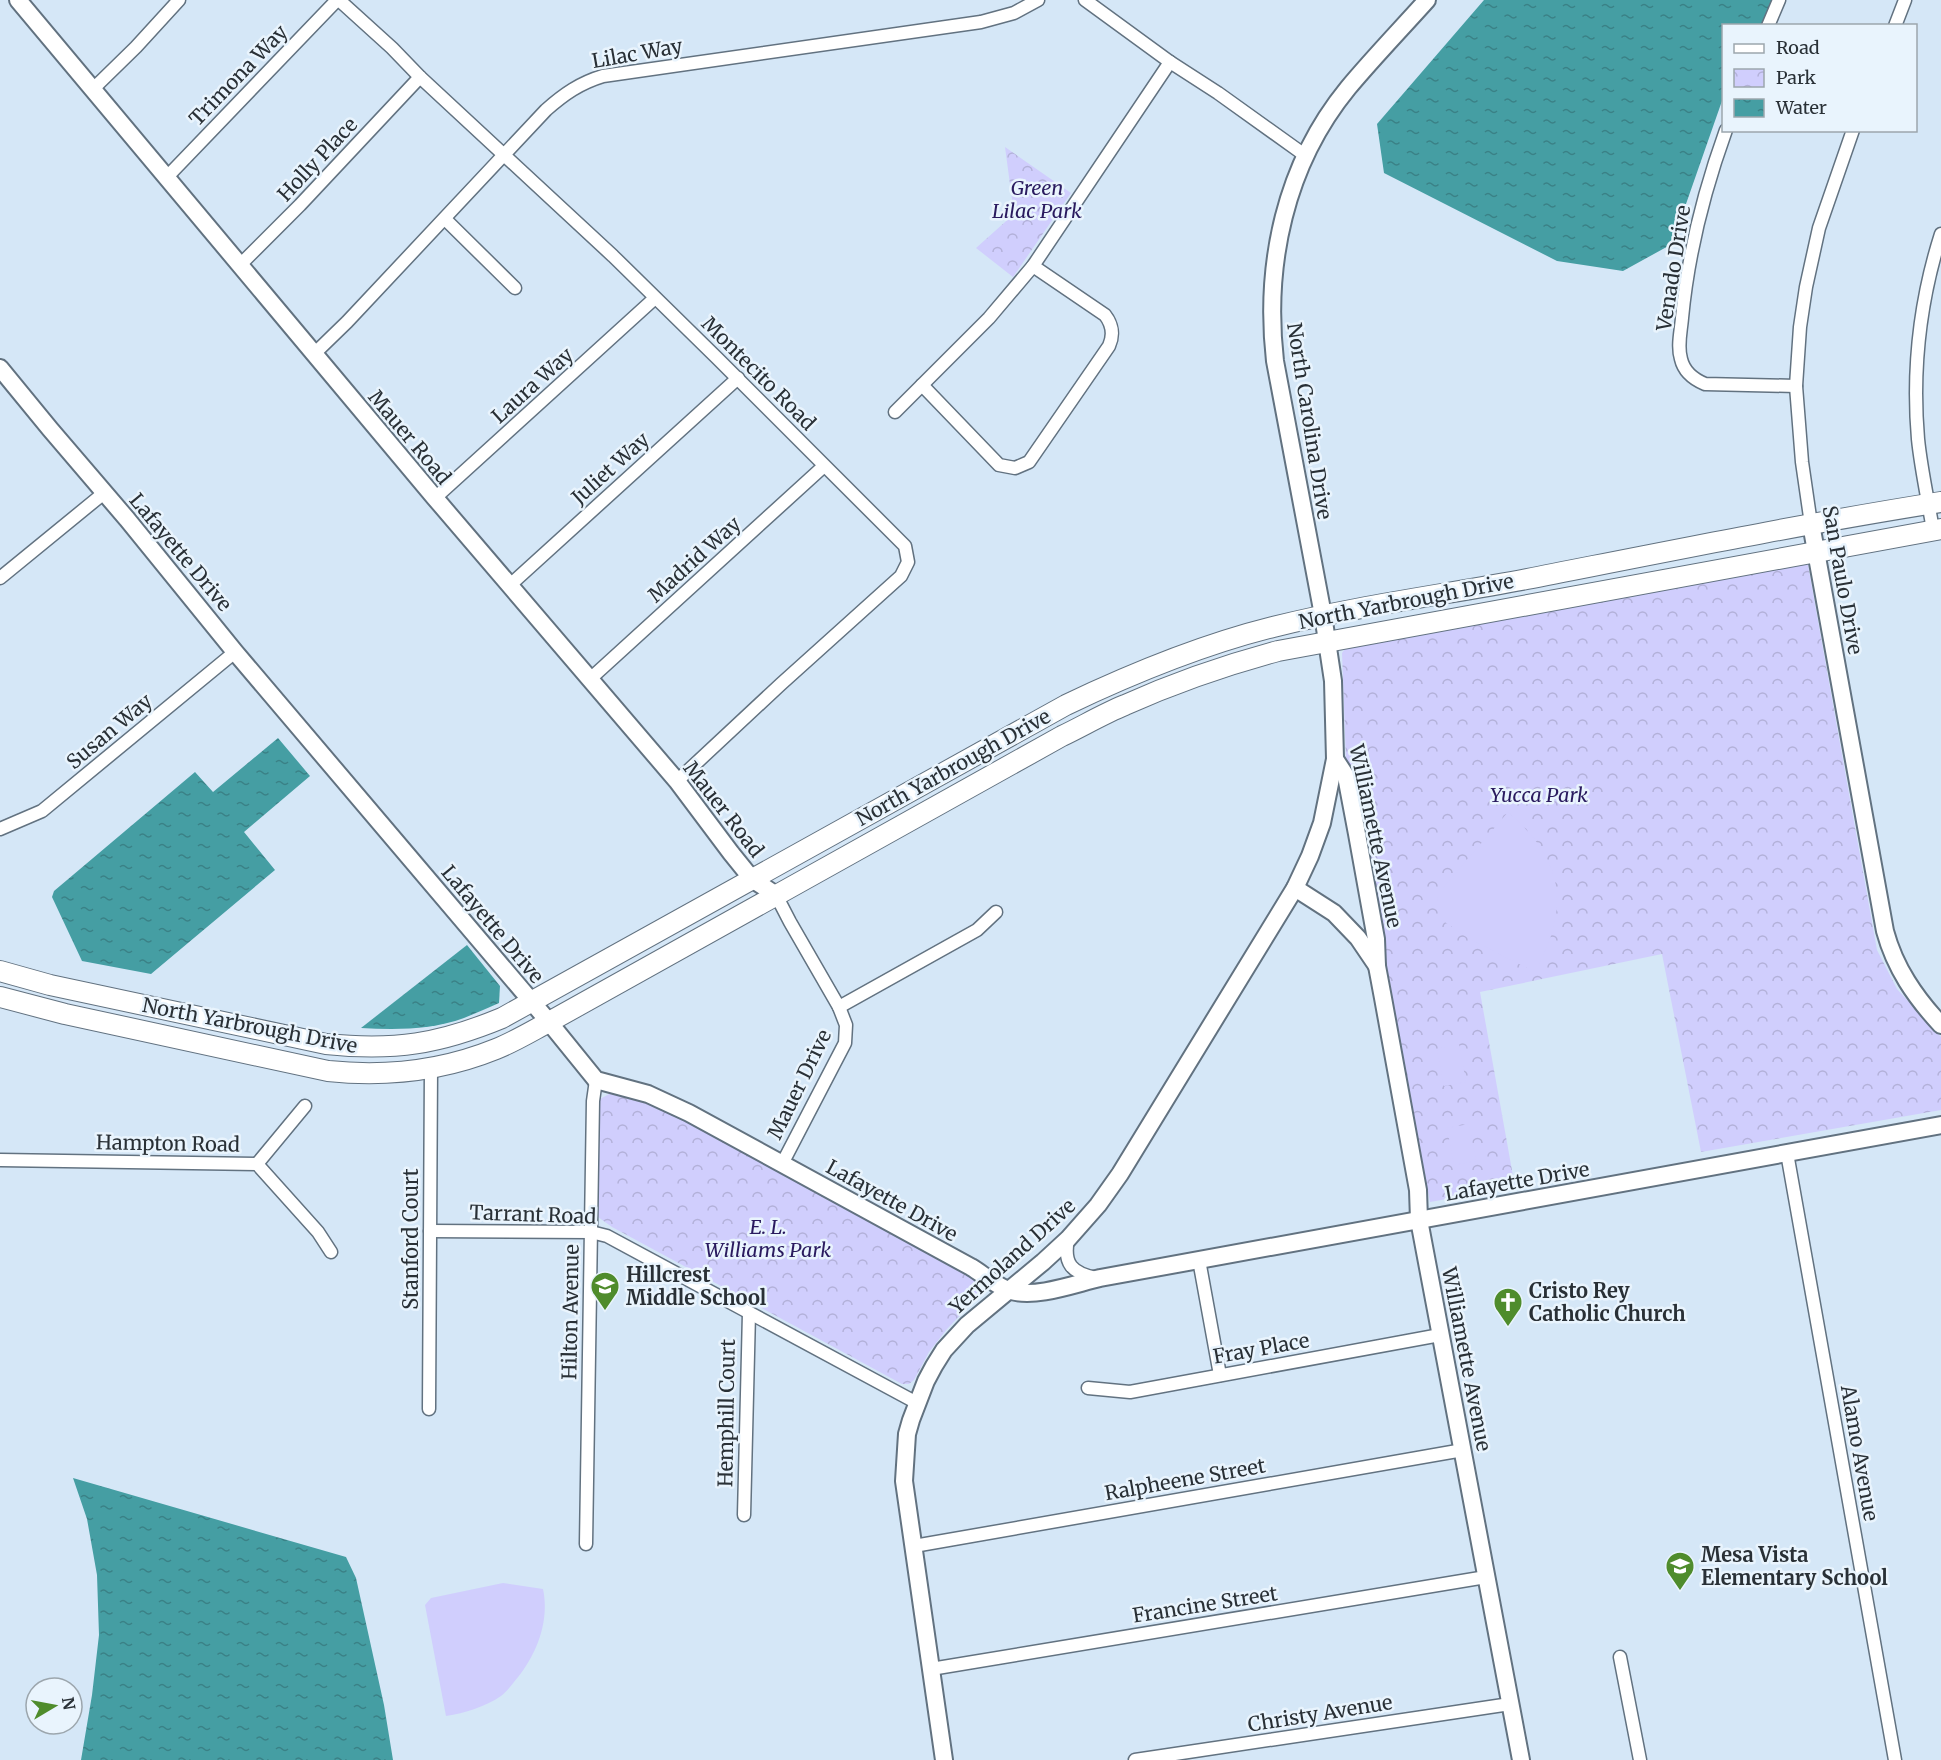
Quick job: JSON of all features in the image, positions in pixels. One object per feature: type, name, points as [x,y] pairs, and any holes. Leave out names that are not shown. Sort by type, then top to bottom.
[{"type":"main road","name":"North Yarbrough Drive","points":[[0,970],[50,985],[326,1044],[363,1048],[396,1047],[434,1041],[502,1018],[1066,705],[1154,666],[1233,638],[1323,615],[1935,503]]},
{"type":"main road","name":"North Yarbrough Drive","points":[[0,997],[65,1014],[328,1071],[380,1074],[431,1068],[498,1048],[549,1022],[1062,736],[1124,705],[1163,689],[1251,658],[1278,651],[1937,529]]},
{"type":"main road","points":[[1685,548],[1690,575]]},
{"type":"main road","points":[[1154,666],[1163,689]]},
{"type":"street","name":"Mauer Road","points":[[18,0],[509,586],[677,781],[752,879],[776,895]]},
{"type":"street","points":[[93,89],[179,0]]},
{"type":"street","name":"Montecito Road","points":[[338,0],[505,154],[738,378],[902,541],[908,556],[906,569],[901,576],[677,781]]},
{"type":"street","name":"Trimona Way","points":[[167,177],[338,0]]},
{"type":"street","name":"Lilac Way","points":[[314,354],[561,96],[588,81],[603,76],[981,22],[1014,13],[1038,0]]},
{"type":"street","points":[[1085,0],[1306,156]]},
{"type":"street","name":"North Carolina Drive","points":[[1327,642],[1275,363],[1272,335],[1273,276],[1281,222],[1291,190],[1306,156],[1330,112],[1348,88],[1428,0]]},
{"type":"street","points":[[1769,24],[1779,0]]},
{"type":"street","points":[[1896,24],[1905,0]]},
{"type":"street","points":[[895,412],[988,318],[1033,266],[1170,62]]},
{"type":"street","name":"Holly Place","points":[[240,265],[420,77]]},
{"type":"street","name":"Venado Drive","points":[[1725,132],[1701,207],[1694,241],[1684,304],[1680,358],[1687,372],[1696,381],[1705,384],[1796,386]]},
{"type":"street","name":"San Paulo Drive","points":[[1853,132],[1834,182],[1812,252],[1800,327],[1796,386],[1802,462],[1815,553],[1885,931],[1890,949],[1905,981],[1926,1010],[1941,1025]]},
{"type":"street","points":[[445,219],[515,288]]},
{"type":"street","points":[[1937,529],[1935,503],[1918,441],[1917,363],[1922,309],[1932,262],[1941,234]]},
{"type":"street","points":[[922,385],[999,465],[1015,468],[1029,462],[1109,346],[1112,333],[1105,315],[1033,266]]},
{"type":"street","name":"Laura Way","points":[[435,498],[655,298]]},
{"type":"street","name":"Lafayette Drive","points":[[0,368],[235,652],[596,1080],[648,1094],[689,1113],[970,1267],[1009,1291],[1026,1293],[1941,1125]]},
{"type":"street","name":"Juliet Way","points":[[509,586],[738,378]]},
{"type":"street","name":"Madrid Way","points":[[589,680],[824,466]]},
{"type":"street","points":[[0,578],[104,493]]},
{"type":"street","name":"Williamette Avenue","points":[[1327,642],[1333,681],[1335,759],[1346,776],[1376,939],[1377,966],[1418,1190],[1419,1220],[1521,1760]]},
{"type":"street","name":"Susan Way","points":[[0,829],[42,811],[235,652]]},
{"type":"street","name":"Yermoland Drive","points":[[944,1760],[904,1481],[907,1434],[917,1403],[926,1381],[944,1350],[967,1325],[1068,1239],[1098,1205],[1120,1174],[1295,888],[1322,823],[1335,759]]},
{"type":"street","name":"Williamette Avenue","points":[[1295,888],[1334,913],[1358,938],[1377,966]]},
{"type":"street","name":"Mauer Drive","points":[[776,895],[839,1006],[846,1025],[845,1042],[782,1164]]},
{"type":"street","points":[[839,1006],[977,930],[996,912]]},
{"type":"street","name":"Stanford Court","points":[[429,1409],[431,1068]]},
{"type":"street","name":"Hilton Avenue","points":[[586,1544],[593,1101],[596,1080]]},
{"type":"street","points":[[257,1164],[305,1106]]},
{"type":"street","name":"Alamo Avenue","points":[[1787,1153],[1895,1760]]},
{"type":"street","name":"Hampton Road","points":[[0,1160],[257,1164],[318,1232],[331,1252]]},
{"type":"street","name":"Tarrant Road","points":[[430,1231],[591,1232],[607,1236],[917,1403]]},
{"type":"street","name":"Lafayette Drive","points":[[1068,1239],[1066,1250],[1068,1261],[1073,1269],[1078,1274],[1100,1278]]},
{"type":"street","points":[[1199,1260],[1220,1375]]},
{"type":"street","name":"Hemphill Court","points":[[744,1515],[748,1312]]},
{"type":"street","name":"Fray Place","points":[[1088,1388],[1130,1392],[1440,1335]]},
{"type":"street","name":"Ralpheene Street","points":[[914,1546],[1463,1450]]},
{"type":"street","name":"Francine Street","points":[[931,1669],[1486,1577]]},
{"type":"street","points":[[1620,1657],[1640,1760]]},
{"type":"street","name":"Christy Avenue","points":[[1135,1760],[1510,1704]]},
{"type":"green space","name":"Green Lilac Park","points":[[1005,147],[1071,193],[1013,277],[976,248],[1014,214]]},
{"type":"green space","name":"Yucca Park","points":[[1798,561],[1808,565],[1877,950],[1897,989],[1941,1037],[1941,1110],[1701,1152],[1662,954],[1480,992],[1515,1187],[1430,1202],[1346,760],[1342,653],[1349,643]]},
{"type":"green space","points":[[1508,812],[1527,830],[1541,849],[1551,867],[1556,886],[1557,906],[1554,927],[1535,972],[1468,938],[1442,920],[1437,898],[1442,889]]},
{"type":"green space","points":[[1459,1044],[1466,1082],[1444,1086],[1437,1049]]},
{"type":"green space","name":"E. L. Williams Park","points":[[611,1093],[633,1096],[707,1131],[977,1276],[983,1289],[980,1298],[947,1329],[929,1352],[914,1380],[909,1384],[902,1384],[612,1227],[598,1217],[600,1099]]},
{"type":"green space","points":[[1469,1124],[1476,1161],[1454,1165],[1447,1128]]},
{"type":"green space","points":[[503,1583],[543,1589],[545,1614],[535,1650],[522,1672],[501,1696],[475,1709],[446,1716],[425,1605],[431,1598]]},
{"type":"water","points":[[1484,0],[1777,0],[1762,24],[1722,24],[1722,101],[1672,244],[1623,271],[1557,261],[1384,173],[1377,124]]},
{"type":"water","points":[[278,738],[310,776],[244,832],[275,870],[151,974],[82,961],[52,897],[54,891],[195,772],[213,792]]},
{"type":"water","points":[[467,945],[500,986],[499,1003],[464,1018],[439,1025],[400,1029],[361,1028]]},
{"type":"water","points":[[73,1478],[346,1557],[356,1578],[384,1705],[393,1760],[81,1760],[99,1635],[97,1575],[87,1519]]},
{"type":"place","name":"Hillcrest Middle School","points":[[605,1312]]},
{"type":"place","name":"Cristo Rey Catholic Church","points":[[1508,1328]]},
{"type":"place","name":"Mesa Vista Elementary School","points":[[1680,1592]]}]
